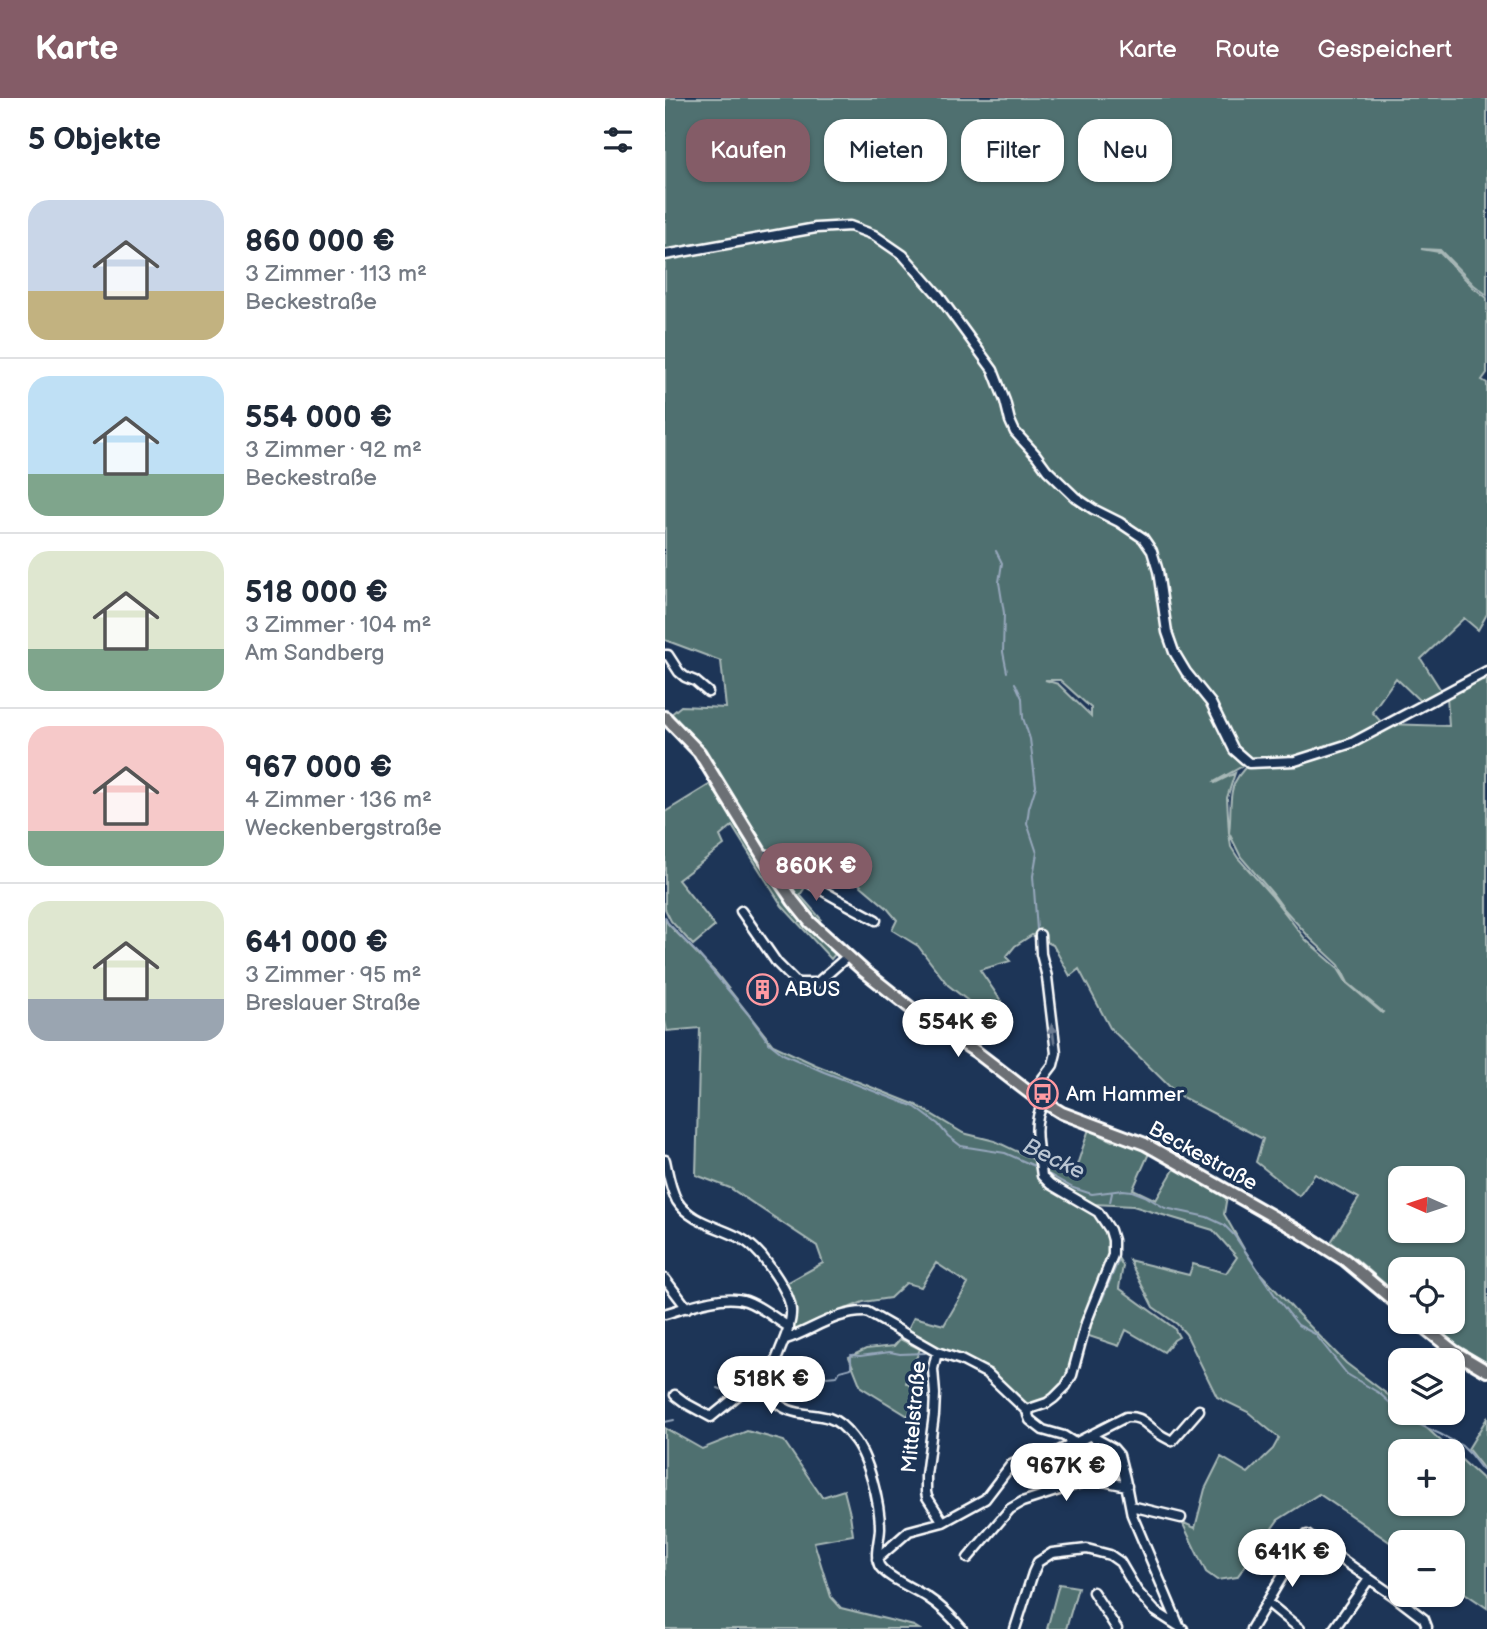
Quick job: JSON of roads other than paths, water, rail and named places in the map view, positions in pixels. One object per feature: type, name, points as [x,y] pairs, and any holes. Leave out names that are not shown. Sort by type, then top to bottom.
[{"type":"main road","name":"Beckestraße","points":[[665,717],[699,752],[762,855],[810,922],[917,1013],[1062,1113],[1145,1144],[1345,1259],[1388,1296]]},
{"type":"main road","points":[[1432,1334],[1455,1352],[1487,1371]]},
{"type":"street","points":[[665,255],[816,228],[850,226],[874,235],[903,255],[939,296],[993,370],[1010,421],[1047,470],[1075,497],[1143,538],[1152,551],[1158,571],[1167,632],[1174,653],[1211,703],[1234,750],[1248,763],[1295,761],[1352,743],[1487,671]]},
{"type":"street","points":[[665,655],[668,655],[679,672],[708,692]]},
{"type":"street","points":[[762,855],[774,856],[814,885],[876,920]]},
{"type":"street","points":[[741,911],[777,963],[797,983],[817,983],[848,956]]},
{"type":"street","points":[[1031,1094],[1053,1065],[1056,1054],[1047,977],[1041,954],[1041,935]]},
{"type":"street","points":[[1028,1412],[1029,1409],[1054,1398],[1072,1375],[1086,1323],[1112,1262],[1113,1253],[1110,1230],[1098,1212],[1050,1184],[1042,1170],[1037,1125],[1039,1110],[1044,1102]]},
{"type":"street","points":[[666,1167],[679,1203],[696,1218],[743,1239],[765,1259],[782,1285],[792,1309],[786,1339],[773,1367],[771,1394],[785,1409],[830,1418],[839,1423],[855,1440],[869,1469],[878,1503],[879,1566],[929,1598],[950,1614],[962,1629]]},
{"type":"street","points":[[665,1279],[687,1308]]},
{"type":"street","points":[[665,1314],[733,1298],[747,1301],[789,1327]]},
{"type":"street","points":[[786,1339],[833,1317],[867,1312],[937,1352],[961,1360],[988,1374],[1028,1412],[1030,1420],[1043,1430],[1065,1436],[1075,1443]]},
{"type":"street","name":"Mittelstraße","points":[[937,1352],[933,1369],[934,1415],[926,1492],[943,1522]]},
{"type":"street","points":[[675,1395],[711,1417],[751,1384],[770,1383]]},
{"type":"street","points":[[877,1559],[909,1531],[943,1522],[985,1499],[1011,1465],[1025,1458],[1050,1455],[1126,1417],[1143,1420],[1172,1441],[1199,1410]]},
{"type":"street","points":[[1091,1436],[1113,1448],[1119,1455],[1132,1515],[1181,1628]]},
{"type":"street","points":[[968,1558],[1010,1509],[1022,1502],[1093,1479],[1127,1486]]},
{"type":"street","points":[[1131,1506],[1181,1518]]},
{"type":"street","points":[[1251,1629],[1307,1535],[1424,1619],[1427,1627],[1425,1629]]},
{"type":"street","points":[[1015,1629],[1038,1562],[1052,1553],[1087,1549],[1109,1555],[1120,1562],[1137,1591],[1155,1611],[1181,1628]]},
{"type":"street","points":[[1334,1629],[1370,1579]]},
{"type":"street","points":[[1093,1592],[1117,1629]]},
{"type":"street","points":[[1267,1602],[1300,1629]]},
{"type":"waterway","points":[[996,551],[1002,563],[999,582],[1004,613],[1003,652],[1007,672]]},
{"type":"waterway","points":[[1015,683],[1022,698],[1023,718],[1030,739],[1036,786],[1027,823],[1037,853],[1033,876],[1037,930]]},
{"type":"waterway","name":"Becke","points":[[665,917],[748,1014],[769,1043],[783,1054],[915,1107],[961,1146],[1005,1153],[1037,1167]]},
{"type":"waterway","name":"Becke","points":[[1045,1172],[1073,1188],[1092,1194],[1132,1191],[1165,1208],[1207,1217],[1224,1225],[1298,1325],[1315,1334],[1347,1374],[1379,1393],[1418,1424],[1462,1446],[1487,1476]]},
{"type":"waterway","points":[[1110,1202],[1112,1193]]},
{"type":"waterway","points":[[1101,1302],[1118,1261]]},
{"type":"waterway","points":[[778,1384],[820,1369],[826,1377],[837,1376],[840,1371],[851,1368],[851,1355],[925,1353]]},
{"type":"waterway","points":[[953,1361],[970,1369]]},
{"type":"waterway","points":[[718,1388],[731,1393],[737,1387]]},
{"type":"waterway","points":[[665,1422],[674,1420]]},
{"type":"place","name":"ABUS","points":[[762,989]]},
{"type":"place","name":"Am Hammer","points":[[1043,1094]]}]
